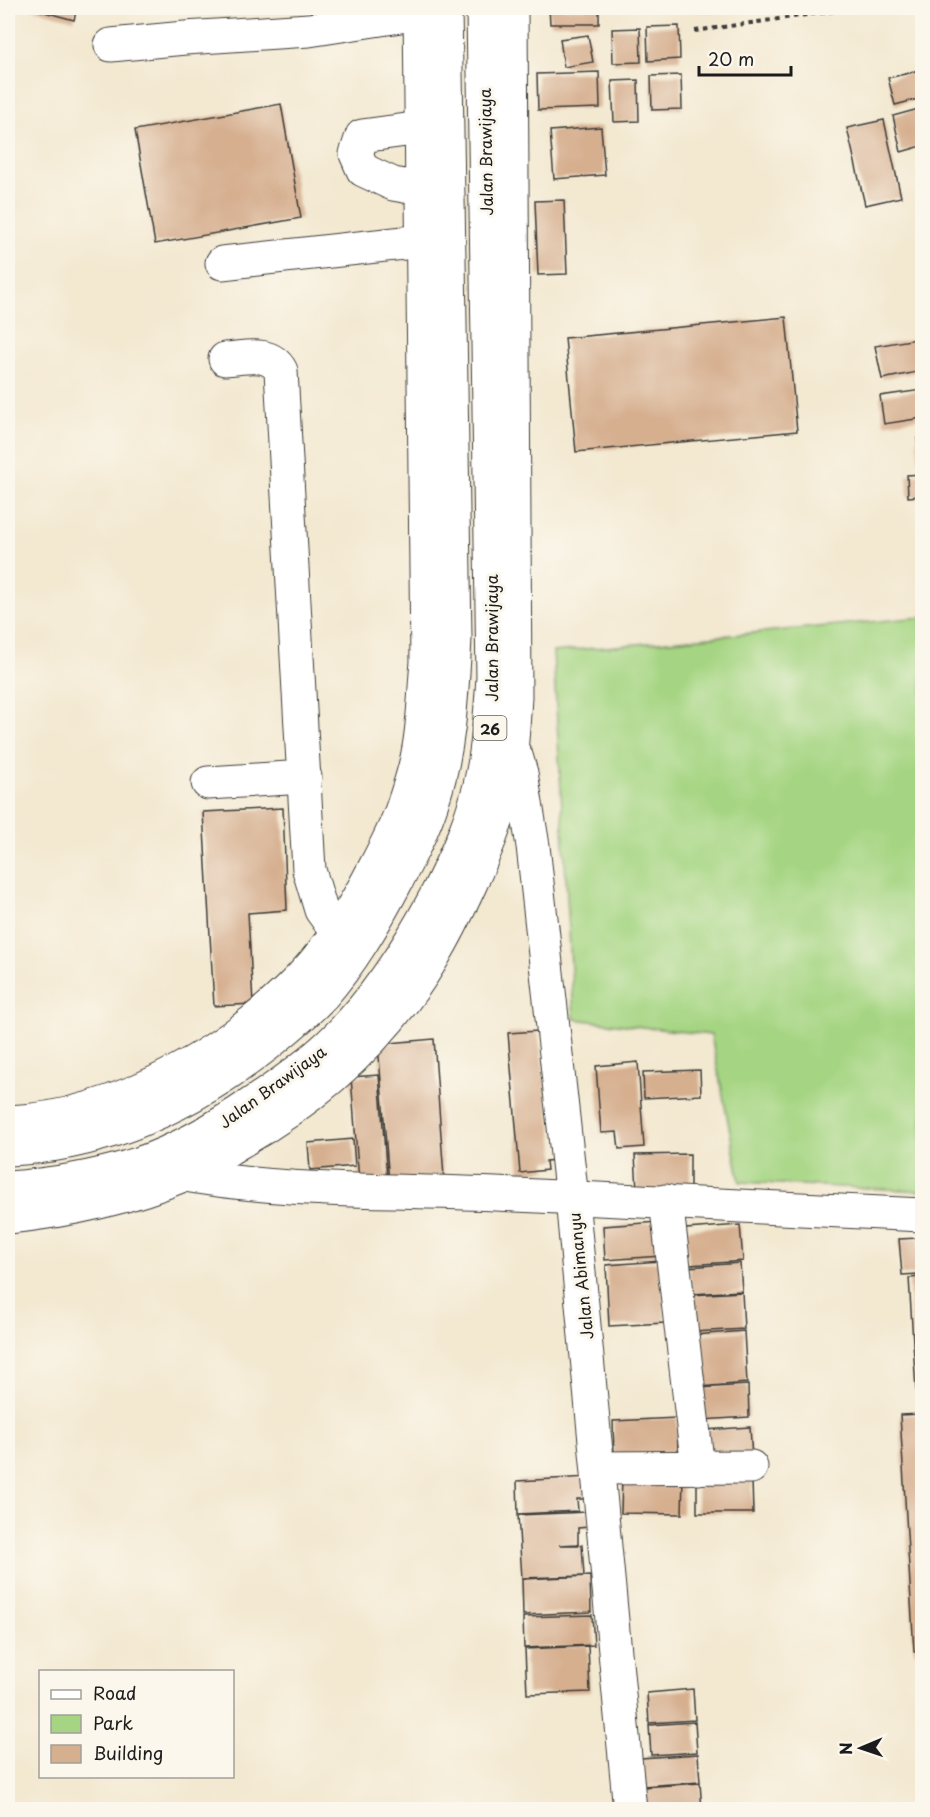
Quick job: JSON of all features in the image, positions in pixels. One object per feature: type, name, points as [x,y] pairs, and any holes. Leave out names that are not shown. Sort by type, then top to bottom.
[{"type":"main road","name":"Jalan Brawijaya","points":[[8,1188],[42,1186],[130,1167],[208,1133],[298,1071],[330,1044],[362,1009],[393,968],[424,919],[452,865],[469,821],[483,774],[491,726],[483,8]]},
{"type":"main road","points":[[8,1217],[70,1208],[134,1192],[185,1175],[261,1131],[295,1107],[352,1059],[405,997],[432,958],[477,868],[506,788],[512,746],[515,697],[511,8]]},
{"type":"main road","points":[[8,1122],[65,1114],[117,1099],[172,1075],[243,1029],[279,1000],[314,962],[338,932],[367,884],[401,811],[418,753],[427,662],[421,128],[428,9],[309,30],[111,45]]},
{"type":"main road","name":"26","points":[[8,1149],[57,1145],[131,1125],[169,1108],[210,1085],[246,1061],[290,1026],[321,996],[349,962],[378,917],[414,847],[433,799],[446,748],[452,697],[455,638],[428,9]]},
{"type":"main road","points":[[421,128],[362,136],[356,154],[363,170],[393,184],[422,189]]},
{"type":"main road","points":[[222,263],[422,241]]},
{"type":"main road","points":[[225,359],[261,356],[270,358],[281,371],[309,870],[321,909],[338,932]]},
{"type":"main road","name":"Jalan Abimanyu","points":[[512,746],[521,773],[530,819],[572,1199],[630,1809]]},
{"type":"main road","points":[[208,783],[305,777]]},
{"type":"main road","points":[[185,1175],[303,1188],[514,1195],[922,1215]]},
{"type":"main road","points":[[666,1202],[698,1468]]},
{"type":"main road","points":[[598,1468],[752,1467]]},
{"type":"path","points":[[695,31],[855,8]]},
{"type":"green space","points":[[922,617],[922,1191],[740,1182],[711,1035],[574,1019],[553,652]]},
{"type":"building","points":[[30,8],[77,8],[74,20]]},
{"type":"building","points":[[549,8],[599,8],[599,24],[550,24]]},
{"type":"building","points":[[692,8],[724,8],[724,12],[692,11]]},
{"type":"building","points":[[679,26],[680,59],[648,61],[647,27]]},
{"type":"building","points":[[640,28],[641,62],[613,63],[612,29]]},
{"type":"building","points":[[588,35],[593,62],[564,67],[560,39]]},
{"type":"building","points":[[922,70],[922,98],[895,105],[888,78]]},
{"type":"building","points":[[599,72],[600,108],[538,110],[537,74]]},
{"type":"building","points":[[681,75],[682,109],[652,110],[651,76]]},
{"type":"building","points":[[638,80],[639,121],[614,122],[612,81]]},
{"type":"building","points":[[281,104],[301,218],[155,244],[135,130]]},
{"type":"building","points":[[922,108],[922,146],[901,152],[893,116]]},
{"type":"building","points":[[884,120],[901,197],[865,205],[847,128]]},
{"type":"building","points":[[601,127],[605,175],[554,179],[550,131]]},
{"type":"building","points":[[564,200],[567,274],[538,275],[535,201]]},
{"type":"building","points":[[786,317],[797,431],[576,452],[565,338]]},
{"type":"building","points":[[916,339],[922,371],[882,379],[875,346]]},
{"type":"building","points":[[922,390],[922,418],[884,424],[880,396]]},
{"type":"building","points":[[922,437],[922,461],[919,461],[917,438]]},
{"type":"building","points":[[922,474],[922,496],[908,497],[907,475]]},
{"type":"building","points":[[283,808],[287,910],[248,913],[253,1004],[214,1006],[203,812]]},
{"type":"building","points":[[538,1031],[556,1160],[546,1161],[547,1170],[520,1173],[508,1033]]},
{"type":"building","points":[[434,1039],[444,1177],[389,1182],[378,1044]]},
{"type":"building","points":[[638,1062],[644,1147],[619,1149],[617,1132],[601,1133],[596,1066]]},
{"type":"building","points":[[700,1070],[701,1095],[644,1098],[643,1072]]},
{"type":"building","points":[[379,1075],[387,1178],[359,1181],[351,1077]]},
{"type":"building","points":[[353,1139],[355,1166],[310,1170],[308,1143]]},
{"type":"building","points":[[690,1154],[690,1189],[637,1190],[635,1155]]},
{"type":"building","points":[[659,1222],[661,1256],[605,1260],[603,1226]]},
{"type":"building","points":[[740,1225],[743,1261],[689,1265],[686,1229]]},
{"type":"building","points":[[919,1238],[920,1274],[902,1275],[899,1239]]},
{"type":"building","points":[[661,1261],[665,1323],[609,1326],[606,1265]]},
{"type":"building","points":[[740,1263],[742,1291],[691,1294],[689,1267]]},
{"type":"building","points":[[922,1277],[922,1389],[916,1390],[909,1278]]},
{"type":"building","points":[[742,1292],[744,1329],[693,1332],[691,1295]]},
{"type":"building","points":[[744,1331],[747,1383],[698,1387],[694,1335]]},
{"type":"building","points":[[748,1385],[749,1417],[701,1420],[698,1388]]},
{"type":"building","points":[[922,1414],[922,1651],[914,1652],[900,1415]]},
{"type":"building","points":[[677,1418],[678,1452],[614,1455],[613,1421]]},
{"type":"building","points":[[750,1427],[752,1458],[707,1461],[704,1430]]},
{"type":"building","points":[[589,1477],[589,1499],[577,1499],[578,1511],[518,1514],[517,1481]]},
{"type":"building","points":[[622,1477],[683,1478],[682,1514],[621,1513]]},
{"type":"building","points":[[752,1480],[753,1513],[697,1513],[697,1481]]},
{"type":"building","points":[[589,1512],[589,1527],[578,1528],[578,1544],[559,1545],[582,1545],[584,1576],[522,1578],[518,1515]]},
{"type":"building","points":[[590,1576],[591,1612],[523,1615],[522,1579]]},
{"type":"building","points":[[592,1615],[594,1645],[524,1648],[523,1617]]},
{"type":"building","points":[[588,1646],[590,1692],[527,1694],[525,1649]]},
{"type":"building","points":[[693,1689],[695,1720],[649,1723],[647,1693]]},
{"type":"building","points":[[695,1722],[697,1752],[651,1755],[649,1725]]},
{"type":"building","points":[[698,1754],[700,1782],[643,1786],[641,1758]]},
{"type":"building","points":[[700,1783],[702,1810],[645,1810],[643,1787]]}]
